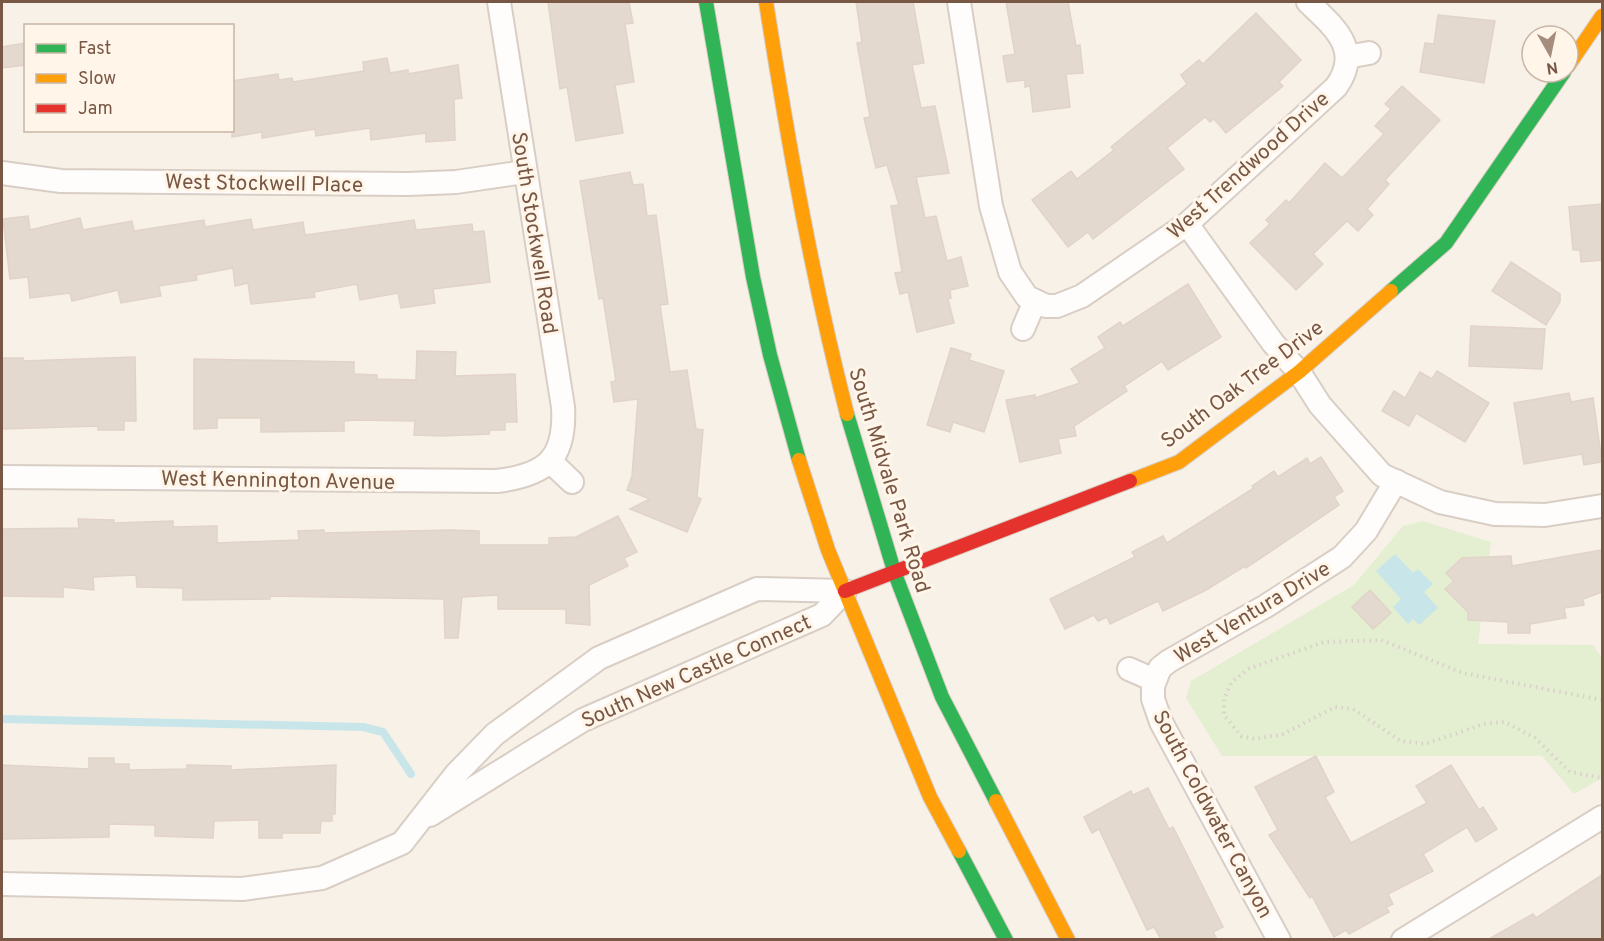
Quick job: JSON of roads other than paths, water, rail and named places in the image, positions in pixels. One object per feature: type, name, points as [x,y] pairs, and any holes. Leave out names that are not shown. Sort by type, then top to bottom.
[{"type":"main road","points":[[706,2],[740,207],[770,355],[803,473],[845,591],[930,797],[1005,939]]},
{"type":"main road","name":"South Midvale Park Road","points":[[766,2],[792,170],[818,300],[850,427],[895,574],[942,696],[1068,939]]},
{"type":"main road","points":[[1580,48],[1602,16]]},
{"type":"main road","name":"South Oak Tree Drive","points":[[845,591],[895,574],[1179,462],[1299,372],[1446,243],[1556,84]]},
{"type":"street","name":"South Stockwell Road","points":[[499,2],[563,407],[564,426],[560,445],[551,462]]},
{"type":"street","points":[[959,2],[991,206],[1010,272],[1020,290],[1036,302],[1023,329]]},
{"type":"street","points":[[1308,2],[1342,38],[1347,57],[1369,54]]},
{"type":"street","name":"West Trendwood Drive","points":[[1036,302],[1057,306],[1083,296],[1187,224],[1336,87],[1347,68],[1347,57]]},
{"type":"street","name":"West Stockwell Place","points":[[2,173],[61,181],[408,184],[456,182],[525,172]]},
{"type":"street","points":[[1187,224],[1273,343],[1299,372],[1320,405],[1382,475],[1440,502],[1496,514],[1545,515],[1591,510],[1602,506]]},
{"type":"street","points":[[551,462],[572,482]]},
{"type":"street","name":"West Kennington Avenue","points":[[2,477],[497,482],[536,472],[551,462]]},
{"type":"street","name":"West Ventura Drive","points":[[1154,683],[1169,661],[1266,606],[1342,557],[1366,531],[1396,481]]},
{"type":"street","name":"South New Castle Connect","points":[[2,884],[242,889],[322,878],[402,843],[456,774],[495,734],[599,658],[757,589],[845,591]]},
{"type":"street","name":"South New Castle Connect","points":[[418,823],[583,720],[822,615],[845,591]]},
{"type":"street","points":[[1129,669],[1154,683]]},
{"type":"street","name":"South Coldwater Canyon","points":[[1154,683],[1161,722],[1279,939]]},
{"type":"street","points":[[1402,939],[1602,817]]},
{"type":"water","points":[[1395,554],[1413,573],[1418,569],[1433,584],[1424,592],[1438,608],[1419,625],[1413,619],[1408,624],[1393,607],[1401,599],[1376,571]]},
{"type":"waterway","points":[[2,719],[363,727],[383,732],[411,774]]}]
